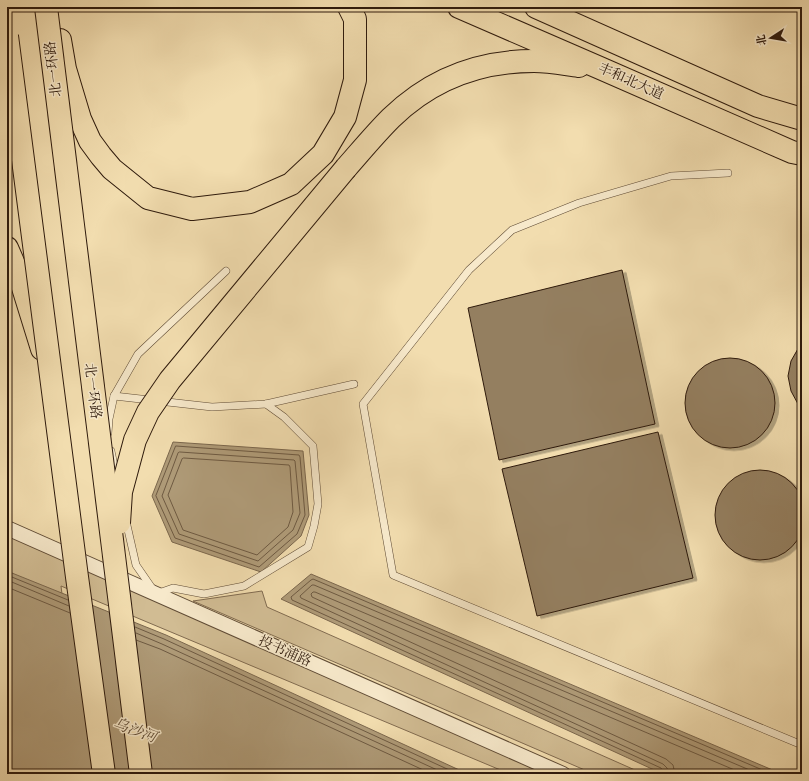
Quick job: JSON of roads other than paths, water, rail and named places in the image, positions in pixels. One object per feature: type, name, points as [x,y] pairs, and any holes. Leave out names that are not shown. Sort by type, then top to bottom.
[{"type":"highway","name":"北一环路","points":[[46,7],[139,764]]},
{"type":"highway","points":[[54,7],[65,69],[80,119],[90,141],[112,169],[148,198],[192,209],[250,202],[291,184],[323,154],[345,117],[355,80],[355,19],[349,7]]},
{"type":"highway","name":"丰和北大道","points":[[459,7],[792,152],[802,154]]},
{"type":"highway","name":"丰和北大道","points":[[536,7],[758,106],[802,119]]},
{"type":"highway","points":[[555,7],[589,30]]},
{"type":"highway","points":[[7,36],[104,774]]},
{"type":"highway","points":[[139,764],[140,687],[119,526],[121,492],[135,440],[148,412],[170,380],[346,168],[391,118],[418,95],[443,80],[471,69],[504,62],[535,61],[600,68]]},
{"type":"highway","points":[[7,248],[20,278],[52,380]]},
{"type":"street","name":"投书浦路","points":[[7,528],[563,774]]},
{"type":"lane","points":[[728,173],[671,176],[579,204],[512,230],[469,270],[364,404],[393,575],[802,744]]},
{"type":"lane","points":[[226,271],[138,354],[114,396],[109,419],[109,441],[136,565],[156,594],[173,588],[204,594],[244,586],[308,547],[318,504],[313,446],[284,417],[266,404]]},
{"type":"lane","points":[[114,396],[212,407],[266,404],[354,384]]},
{"type":"water","points":[[173,442],[303,451],[309,515],[301,536],[261,572],[172,542],[152,496]]},
{"type":"water","name":"乌沙河","points":[[7,571],[166,635],[468,774],[7,774]]},
{"type":"water","points":[[311,574],[782,774],[663,774],[281,599]]}]
